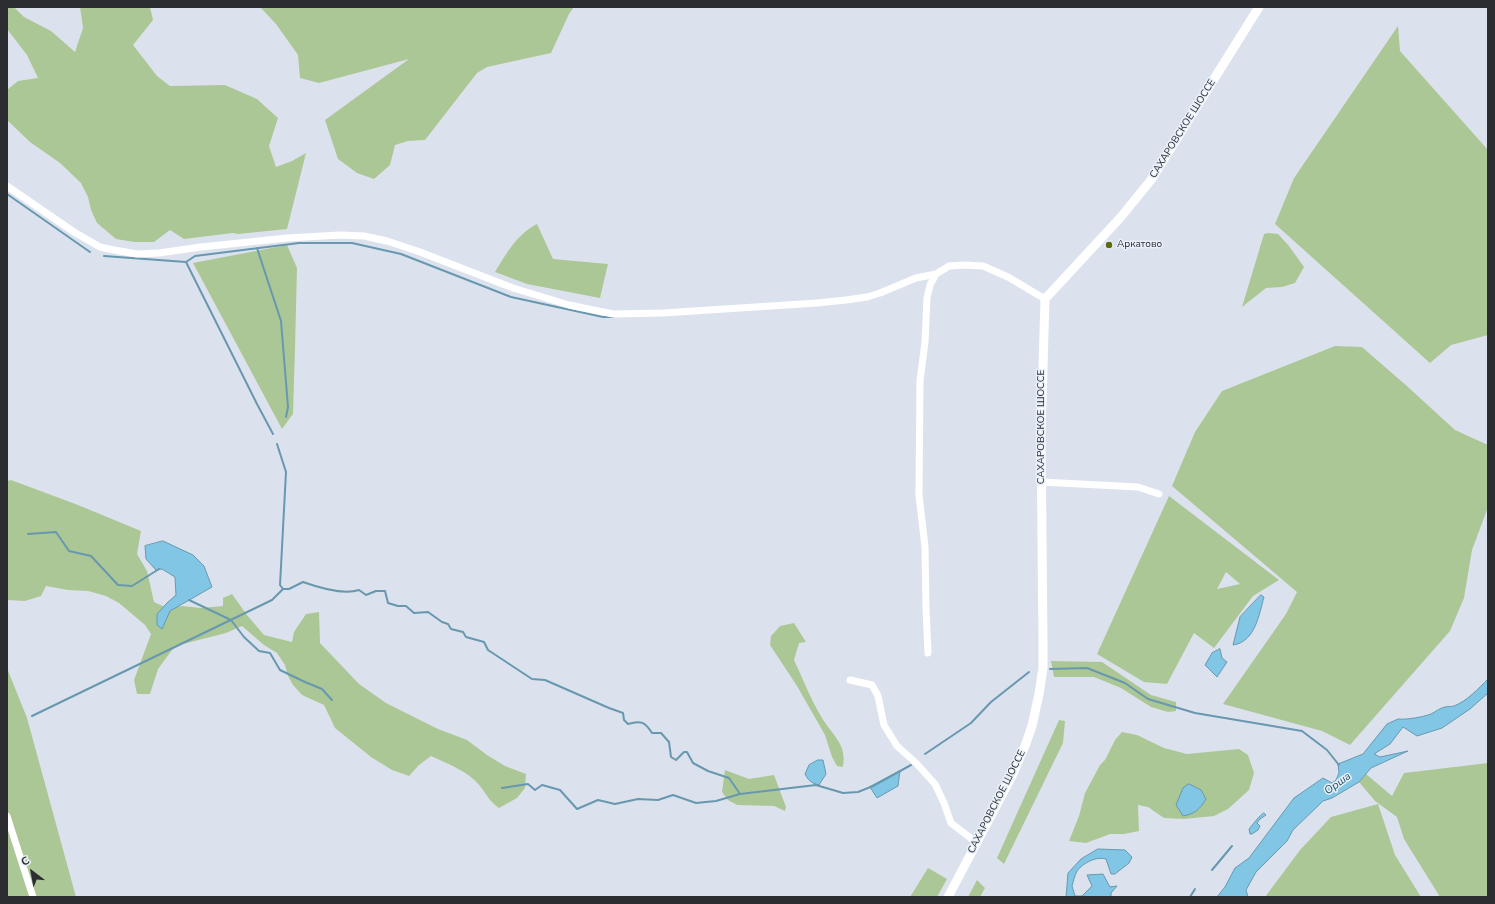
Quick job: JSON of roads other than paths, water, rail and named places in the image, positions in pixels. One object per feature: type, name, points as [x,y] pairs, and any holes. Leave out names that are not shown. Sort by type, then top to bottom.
[{"type":"main road","name":"САХАРОВСКОЕ ШОССЕ","points":[[948,897],[1021,756],[1032,726],[1040,694],[1044,643],[1041,482],[1042,377],[1045,299],[1120,218],[1151,180],[1259,7]]},
{"type":"street","points":[[7,186],[74,232],[100,247],[114,250],[137,254],[159,253],[287,238],[340,235],[364,236],[387,241],[420,252],[513,288],[569,305],[613,314],[663,313],[846,300],[867,297],[880,293],[916,278],[936,274],[949,266],[965,265],[983,266],[1008,277],[1045,299]]},
{"type":"street","points":[[928,653],[925,547],[919,495],[920,381],[925,342],[927,298],[930,285],[936,274]]},
{"type":"street","points":[[1041,482],[1138,487],[1158,494]]},
{"type":"street","points":[[850,680],[872,685],[878,696],[884,725],[897,746],[916,763],[935,784],[944,802],[951,823],[976,843]]},
{"type":"street","points":[[7,816],[33,897]]},
{"type":"water","points":[[163,541],[193,555],[204,566],[212,587],[170,611],[162,629],[157,625],[157,614],[176,595],[175,577],[162,569],[156,570],[146,559],[145,546]]},
{"type":"water","points":[[1261,595],[1264,597],[1255,627],[1246,639],[1233,645],[1240,617]]},
{"type":"water","points":[[1220,649],[1222,658],[1227,662],[1217,677],[1205,665],[1212,653]]},
{"type":"water","name":"Орша","points":[[1488,679],[1488,693],[1470,709],[1442,728],[1417,736],[1403,727],[1390,744],[1374,754],[1380,757],[1408,751],[1371,768],[1359,782],[1332,798],[1323,801],[1293,830],[1287,841],[1256,872],[1246,890],[1248,897],[1217,897],[1225,887],[1235,868],[1249,858],[1294,798],[1323,778],[1332,783],[1336,780],[1339,773],[1338,764],[1363,754],[1387,724],[1398,719],[1410,719],[1424,716],[1439,709],[1459,704],[1468,698]]},
{"type":"water","points":[[818,760],[823,760],[826,774],[819,785],[810,781],[805,774],[809,765]]},
{"type":"water","points":[[900,771],[898,786],[877,798],[870,787]]},
{"type":"water","points":[[1189,784],[1201,790],[1206,799],[1202,806],[1197,810],[1191,814],[1183,816],[1176,805],[1183,788]]},
{"type":"water","points":[[1264,813],[1266,815],[1257,823],[1260,826],[1258,830],[1250,834],[1249,829]]},
{"type":"water","points":[[1098,849],[1125,850],[1132,857],[1129,863],[1115,874],[1111,874],[1106,859],[1094,859],[1083,865],[1077,871],[1072,886],[1075,896],[1082,896],[1092,886],[1087,875],[1103,874],[1110,887],[1117,886],[1111,893],[1111,897],[1066,897],[1068,873],[1081,859]]},
{"type":"waterway","points":[[7,194],[90,252]]},
{"type":"waterway","points":[[104,256],[186,262],[195,256],[299,243],[352,243],[401,254],[511,297],[603,317],[613,317]]},
{"type":"waterway","points":[[257,248],[281,321],[288,407],[286,417]]},
{"type":"waterway","points":[[186,262],[273,434]]},
{"type":"waterway","points":[[277,444],[286,472],[280,585],[283,589]]},
{"type":"waterway","points":[[28,534],[56,532],[69,551],[91,556],[118,585],[132,586],[159,569]]},
{"type":"waterway","points":[[32,716],[272,600],[283,589],[289,589],[303,582],[338,591],[346,592],[359,590],[366,595],[376,591],[385,591],[388,603],[398,606],[406,606],[414,613],[428,612],[442,622],[448,624],[451,629],[463,632],[466,637],[484,642],[488,650],[532,679],[545,680],[623,713],[624,720],[628,724],[639,722],[645,724],[652,733],[661,733],[669,742],[671,757],[676,760],[684,752],[687,752],[693,763],[708,771],[729,778],[740,794],[816,785],[843,793],[858,792],[873,786],[911,765]]},
{"type":"waterway","points":[[189,600],[231,620],[244,637],[259,651],[270,653],[280,670],[322,689],[332,700]]},
{"type":"waterway","points":[[1050,669],[1087,668],[1125,683],[1148,699],[1195,713],[1302,731],[1327,750],[1339,765]]},
{"type":"waterway","points":[[925,754],[971,723],[991,702],[1029,672]]},
{"type":"waterway","points":[[502,788],[528,784],[535,790],[542,785],[560,790],[577,809],[598,800],[615,804],[638,799],[658,800],[673,795],[696,803],[716,801],[740,794]]},
{"type":"waterway","points":[[1212,870],[1232,846]]},
{"type":"waterway","points":[[1190,897],[1195,889]]},
{"type":"place","name":"Аркатово","points":[[1109,245]]}]
